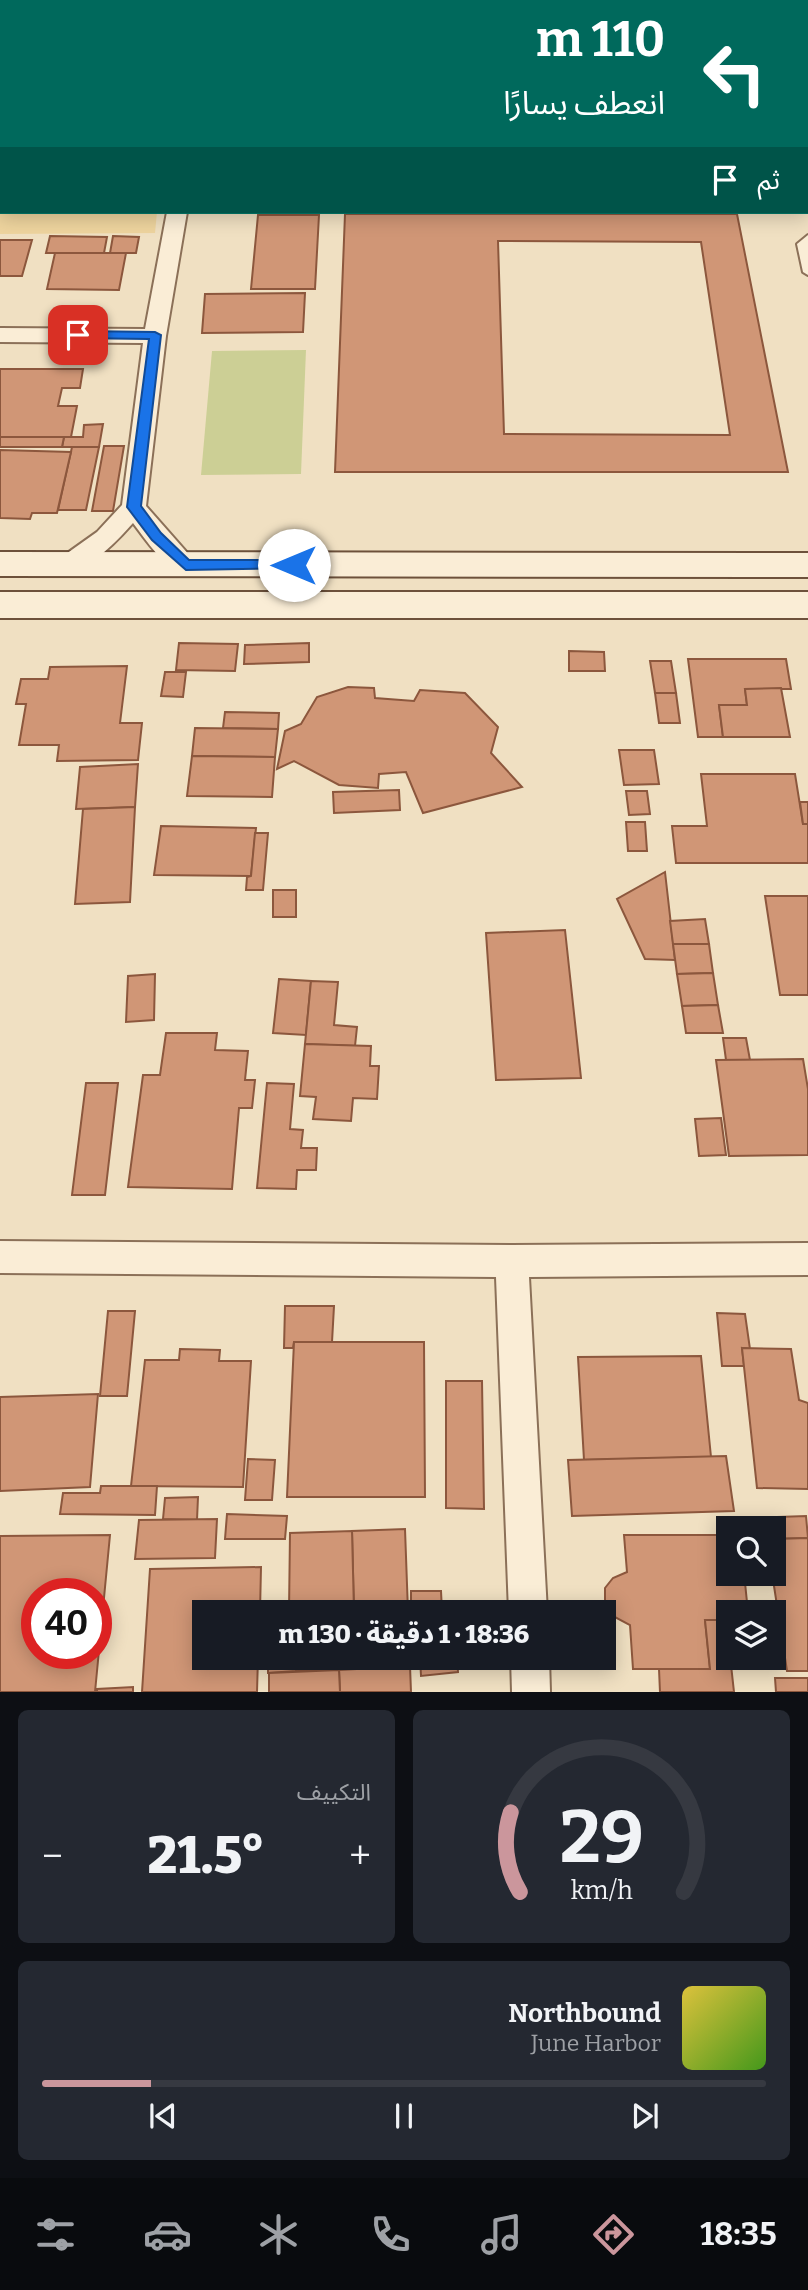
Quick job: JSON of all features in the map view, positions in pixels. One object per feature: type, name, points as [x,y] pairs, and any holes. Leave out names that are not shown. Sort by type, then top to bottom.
[{"type":"street","points":[[68,565],[106,538],[134,507],[155,335],[177,214]]},
{"type":"street","points":[[0,335],[155,335]]},
{"type":"street","points":[[134,507],[157,537],[186,565]]},
{"type":"street","points":[[0,564],[808,565]]},
{"type":"street","points":[[0,605],[808,605]]},
{"type":"street","points":[[0,1257],[512,1261],[808,1259]]},
{"type":"street","points":[[512,1261],[527,1600]]},
{"type":"street","points":[[530,1670],[531,1692]]},
{"type":"lane","points":[[808,238],[802,248],[808,272]]},
{"type":"green space","points":[[306,350],[301,474],[201,475],[212,351]]},
{"type":"sand","points":[[0,214],[157,214],[155,233],[0,234]]},
{"type":"building","points":[[345,214],[737,214],[788,472],[335,472]],"holes":[[[498,241],[701,242],[730,435],[504,434]]]},
{"type":"building","points":[[258,215],[319,215],[315,289],[251,289]]},
{"type":"building","points":[[50,236],[107,237],[104,253],[46,253]]},
{"type":"building","points":[[113,236],[139,237],[136,253],[110,253]]},
{"type":"building","points":[[0,240],[32,240],[22,276],[0,276]]},
{"type":"building","points":[[55,253],[126,253],[119,290],[47,289]]},
{"type":"building","points":[[305,293],[303,332],[202,333],[205,294]]},
{"type":"building","points":[[0,369],[83,369],[80,388],[62,388],[58,406],[77,406],[71,437],[0,437]]},
{"type":"building","points":[[103,424],[99,447],[62,447],[64,437],[83,437],[84,425]]},
{"type":"building","points":[[0,437],[64,437],[62,447],[0,447]]},
{"type":"building","points":[[104,446],[124,446],[113,511],[92,511]]},
{"type":"building","points":[[72,447],[99,447],[86,510],[58,510]]},
{"type":"building","points":[[0,450],[71,452],[57,513],[32,513],[30,519],[0,518]]},
{"type":"building","points":[[179,643],[238,644],[235,671],[176,670]]},
{"type":"building","points":[[309,643],[309,662],[244,664],[245,645]]},
{"type":"building","points":[[569,651],[604,652],[605,671],[569,671]]},
{"type":"building","points":[[688,659],[786,659],[791,689],[745,689],[747,705],[719,705],[723,737],[698,737]]},
{"type":"building","points":[[650,661],[671,661],[676,693],[655,693]]},
{"type":"building","points":[[127,666],[120,723],[142,723],[138,760],[57,761],[59,745],[19,745],[26,704],[16,704],[21,679],[48,679],[50,667]]},
{"type":"building","points":[[165,672],[186,672],[183,697],[161,696]]},
{"type":"building","points":[[348,687],[374,688],[375,698],[414,701],[420,690],[465,693],[498,727],[491,753],[522,787],[423,813],[406,772],[379,774],[378,788],[339,785],[294,761],[277,769],[285,731],[301,724],[317,697]]},
{"type":"building","points":[[781,688],[790,737],[723,737],[719,705],[747,705],[745,689]]},
{"type":"building","points":[[655,693],[676,693],[680,723],[659,723]]},
{"type":"building","points":[[225,712],[279,713],[278,729],[223,728]]},
{"type":"building","points":[[195,728],[278,729],[275,757],[192,756]]},
{"type":"building","points":[[619,750],[654,750],[659,784],[624,785]]},
{"type":"building","points":[[192,756],[275,757],[272,797],[187,796]]},
{"type":"building","points":[[138,764],[135,807],[76,809],[80,767]]},
{"type":"building","points":[[701,774],[795,774],[803,824],[808,824],[808,863],[676,863],[672,826],[707,826]]},
{"type":"building","points":[[399,790],[400,810],[334,813],[333,792]]},
{"type":"building","points":[[626,791],[647,791],[650,814],[629,815]]},
{"type":"building","points":[[800,802],[808,802],[808,824],[803,824]]},
{"type":"building","points":[[135,807],[130,902],[75,904],[83,809]]},
{"type":"building","points":[[626,822],[645,822],[647,851],[628,851]]},
{"type":"building","points":[[161,826],[256,828],[251,876],[154,875]]},
{"type":"building","points":[[255,833],[268,833],[263,890],[246,890],[247,877],[251,876]]},
{"type":"building","points":[[665,872],[675,960],[645,959],[617,899]]},
{"type":"building","points":[[273,890],[296,890],[296,917],[273,917]]},
{"type":"building","points":[[765,896],[808,896],[808,995],[780,995]]},
{"type":"building","points":[[705,919],[709,944],[673,944],[670,921]]},
{"type":"building","points":[[565,930],[581,1078],[496,1080],[486,933]]},
{"type":"building","points":[[673,944],[709,944],[713,973],[677,974]]},
{"type":"building","points":[[713,973],[718,1005],[682,1006],[677,974]]},
{"type":"building","points":[[155,974],[154,1020],[126,1022],[128,976]]},
{"type":"building","points":[[279,979],[311,981],[306,1035],[273,1033]]},
{"type":"building","points":[[311,981],[338,982],[334,1025],[357,1027],[355,1046],[305,1044]]},
{"type":"building","points":[[718,1005],[723,1033],[686,1033],[682,1006]]},
{"type":"building","points":[[166,1033],[217,1033],[215,1050],[248,1051],[245,1080],[255,1080],[252,1108],[239,1108],[232,1189],[128,1187],[143,1075],[160,1075]]},
{"type":"building","points":[[723,1038],[746,1038],[750,1060],[726,1060]]},
{"type":"building","points":[[305,1044],[371,1046],[370,1066],[379,1066],[377,1099],[353,1098],[351,1121],[313,1119],[316,1097],[300,1096]]},
{"type":"building","points":[[803,1059],[808,1089],[808,1155],[729,1156],[716,1060]]},
{"type":"building","points":[[86,1083],[118,1083],[105,1195],[72,1195]]},
{"type":"building","points":[[267,1083],[294,1084],[290,1129],[303,1130],[301,1148],[317,1148],[316,1170],[297,1170],[296,1189],[257,1188]]},
{"type":"building","points":[[721,1118],[726,1155],[699,1156],[695,1119]]},
{"type":"building","points":[[285,1306],[334,1306],[332,1342],[294,1342],[293,1348],[284,1348]]},
{"type":"building","points":[[108,1311],[135,1311],[127,1396],[100,1396]]},
{"type":"building","points":[[717,1313],[745,1314],[750,1349],[742,1348],[744,1366],[722,1366]]},
{"type":"building","points":[[294,1342],[424,1342],[425,1497],[287,1497]]},
{"type":"building","points":[[742,1348],[791,1349],[799,1400],[808,1403],[808,1489],[757,1488]]},
{"type":"building","points":[[180,1349],[220,1350],[219,1361],[251,1361],[243,1487],[131,1486],[145,1360],[179,1360]]},
{"type":"building","points":[[701,1356],[711,1457],[584,1460],[578,1357]]},
{"type":"building","points":[[446,1381],[482,1381],[484,1509],[446,1508]]},
{"type":"building","points":[[98,1394],[90,1487],[0,1491],[0,1397]]},
{"type":"building","points":[[726,1456],[734,1511],[572,1516],[568,1460]]},
{"type":"building","points":[[248,1459],[275,1460],[272,1500],[245,1500]]},
{"type":"building","points":[[101,1486],[157,1486],[155,1515],[60,1514],[63,1493],[100,1493]]},
{"type":"building","points":[[198,1497],[197,1520],[163,1519],[165,1498]]},
{"type":"building","points":[[227,1514],[287,1516],[285,1539],[225,1539]]},
{"type":"building","points":[[806,1516],[808,1538],[786,1539],[786,1517]]},
{"type":"building","points":[[217,1519],[215,1558],[135,1559],[139,1520]]},
{"type":"building","points":[[405,1529],[408,1600],[354,1600],[352,1531]]},
{"type":"building","points":[[352,1531],[354,1600],[289,1600],[290,1533]]},
{"type":"building","points":[[110,1535],[106,1578],[21,1578],[21,1669],[97,1669],[95,1692],[0,1692],[0,1536]]},
{"type":"building","points":[[624,1535],[716,1535],[716,1586],[745,1586],[747,1600],[716,1600],[716,1620],[705,1620],[710,1669],[633,1669],[630,1625],[616,1618],[616,1600],[605,1600],[605,1588],[613,1578],[627,1572]]},
{"type":"building","points":[[808,1538],[808,1671],[787,1671],[786,1600],[776,1600],[774,1586],[786,1586],[786,1539]]},
{"type":"building","points":[[261,1567],[260,1600],[192,1600],[192,1670],[258,1670],[257,1692],[142,1692],[150,1569]]},
{"type":"building","points":[[411,1591],[441,1591],[441,1600],[411,1600]]},
{"type":"building","points":[[705,1620],[716,1620],[716,1670],[732,1670],[734,1692],[660,1692],[659,1669],[710,1669]]},
{"type":"building","points":[[268,1670],[296,1670],[296,1671],[268,1673]]},
{"type":"building","points":[[339,1670],[410,1670],[411,1692],[340,1692]]},
{"type":"building","points":[[339,1670],[340,1692],[269,1692],[269,1673]]},
{"type":"building","points":[[421,1670],[458,1670],[458,1672],[421,1676]]},
{"type":"building","points":[[775,1678],[808,1678],[808,1692],[776,1692]]},
{"type":"building","points":[[133,1687],[133,1692],[97,1692],[97,1689]]},
{"type":"route","points":[[78,335],[155,335],[134,507],[170,551],[186,565],[294,565]]}]
